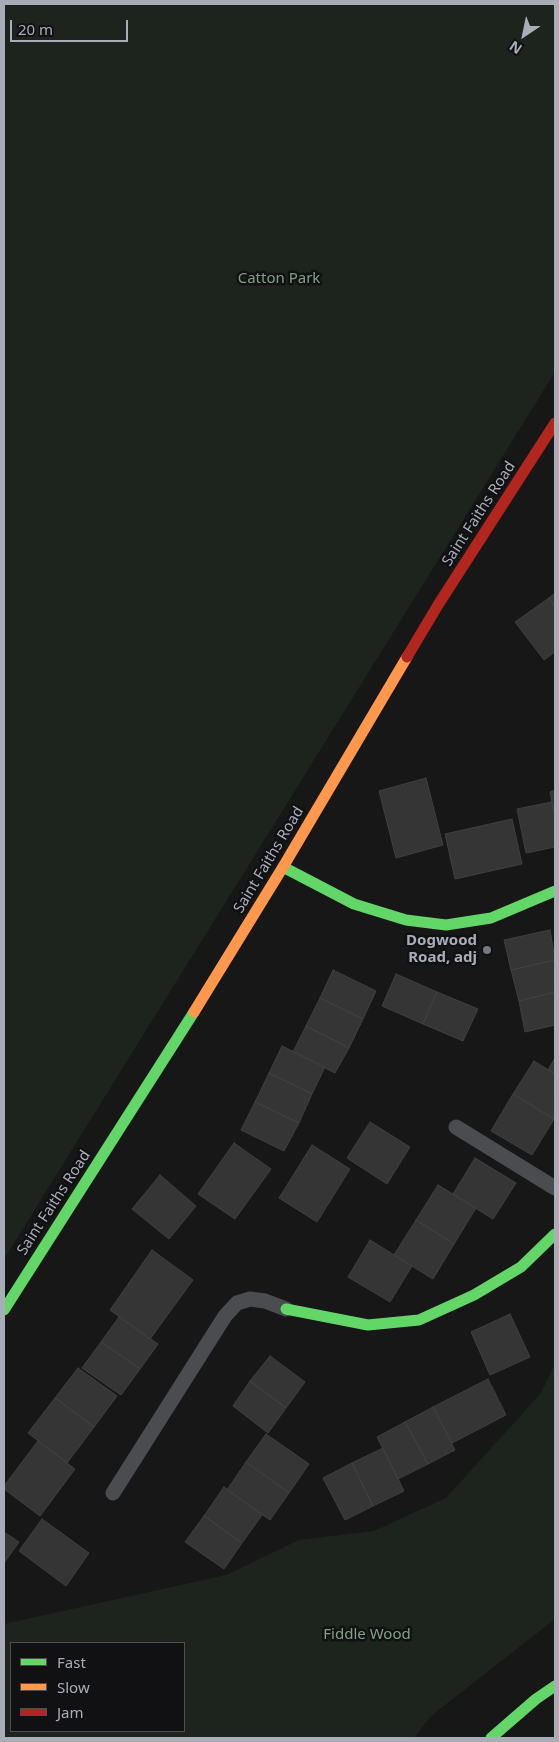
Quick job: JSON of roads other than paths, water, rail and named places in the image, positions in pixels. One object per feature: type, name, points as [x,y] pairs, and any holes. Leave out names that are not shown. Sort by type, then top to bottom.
[{"type":"street","name":"Saint Faiths Road","points":[[4,1310],[158,1070],[283,867],[438,604],[555,423]]},
{"type":"street","points":[[283,867],[354,904],[406,920],[446,925],[491,918],[555,891]]},
{"type":"street","points":[[286,1309],[368,1325],[419,1320],[474,1295],[522,1266],[555,1234]]},
{"type":"street","points":[[492,1738],[536,1699],[555,1686]]},
{"type":"lane","points":[[456,1127],[555,1188]]},
{"type":"lane","points":[[113,1493],[225,1316],[237,1303],[250,1299],[265,1300],[286,1309]]},
{"type":"place","name":"Dogwood Road, adj","points":[[487,950]]},
{"type":"park label","name":"Catton Park","points":[[279,279]]},
{"type":"park label","name":"Fiddle Wood","points":[[367,1635]]}]
